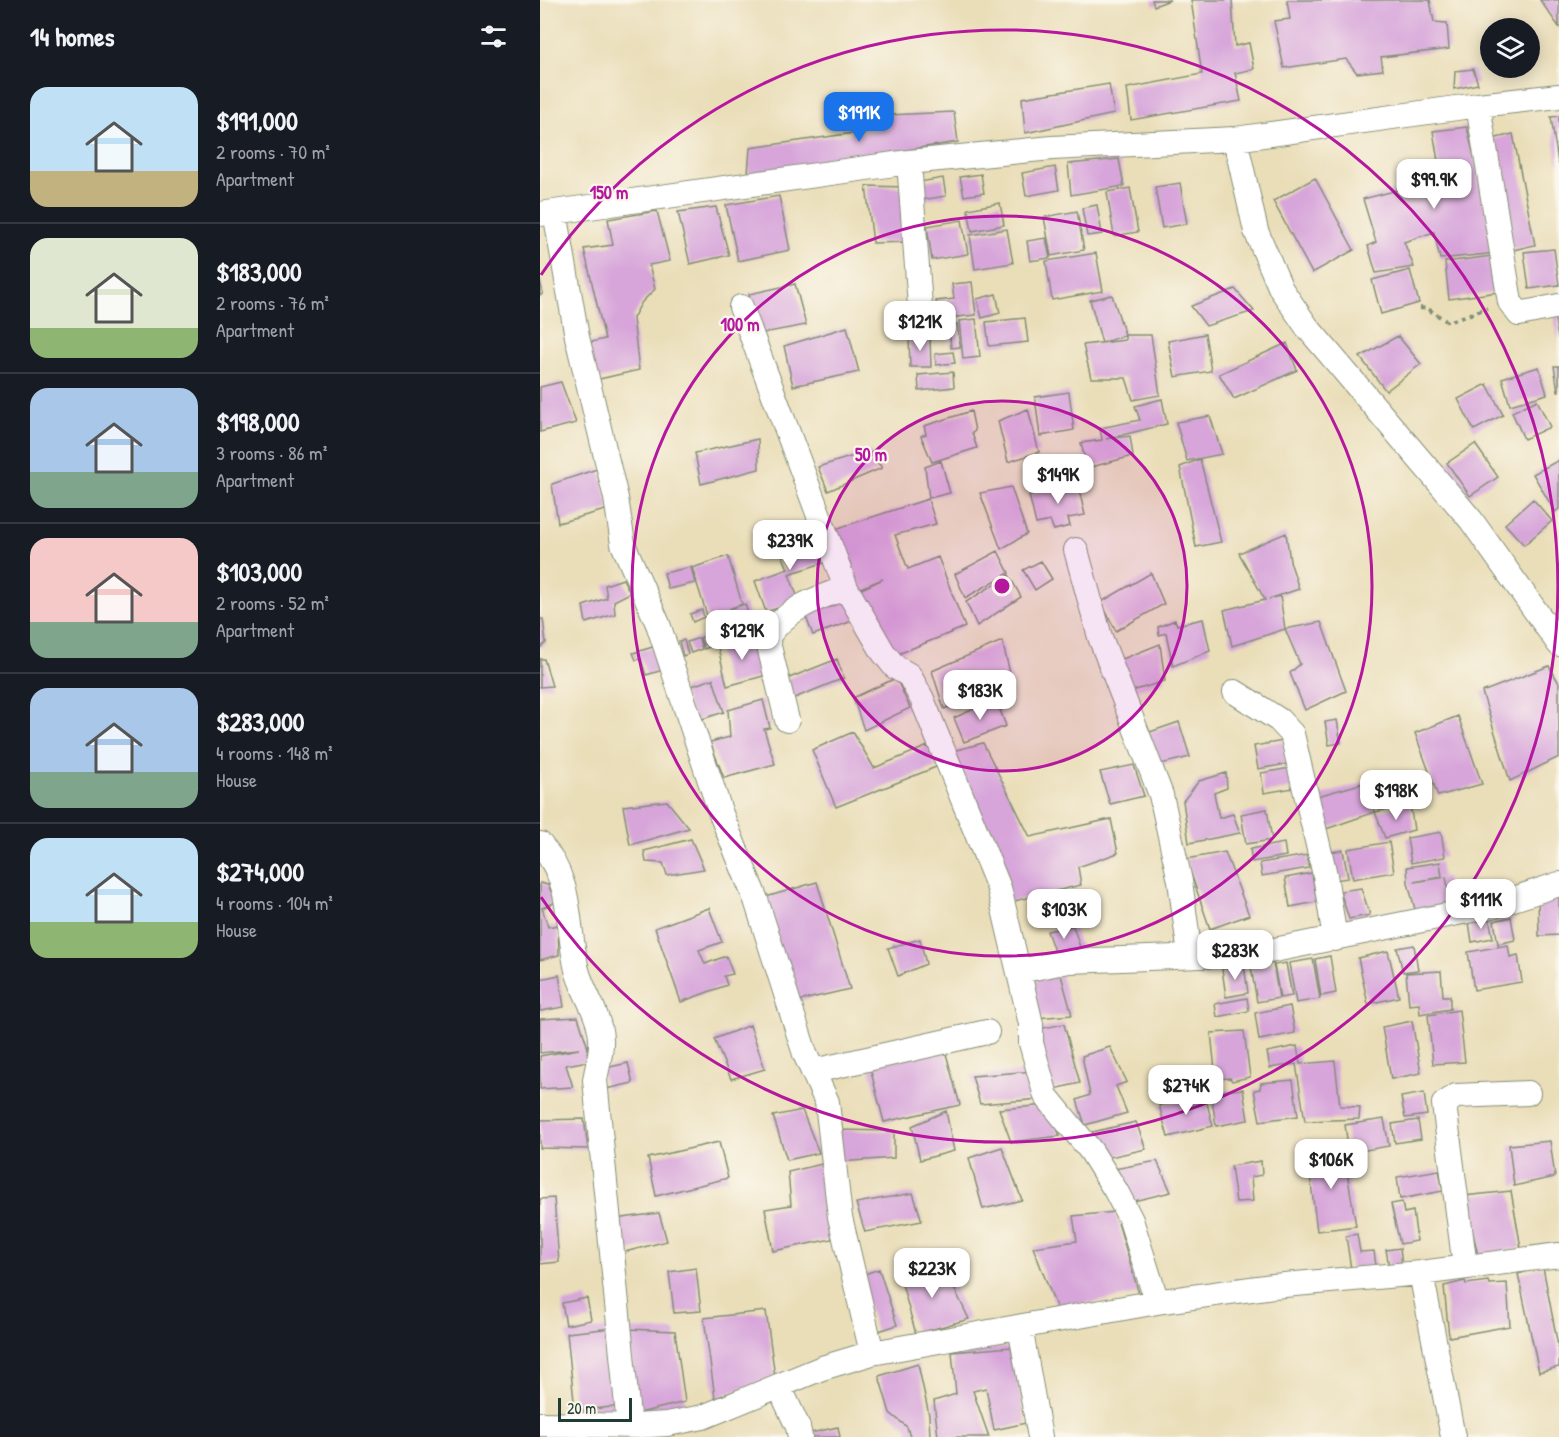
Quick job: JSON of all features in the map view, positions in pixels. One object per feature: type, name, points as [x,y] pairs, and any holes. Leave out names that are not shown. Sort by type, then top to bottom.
[{"type":"street","points":[[872,1353],[840,1217],[827,1102],[805,1054],[756,900],[721,814],[658,624],[623,543],[616,498],[547,213],[909,162],[1052,148],[1236,139],[1559,96]]},
{"type":"street","points":[[1478,105],[1510,300],[1519,314],[1559,306]]},
{"type":"street","points":[[1236,139],[1256,231],[1281,289],[1307,327],[1471,520],[1559,644]]},
{"type":"street","points":[[909,162],[921,319]]},
{"type":"street","points":[[741,307],[846,588],[884,652],[895,667],[909,675],[930,716],[999,888],[1032,1030],[1031,1043],[1046,1096],[1091,1151],[1116,1191],[1131,1221],[1157,1302]]},
{"type":"street","points":[[1077,550],[1100,637],[1161,795],[1175,852],[1190,956]]},
{"type":"street","points":[[787,720],[767,638],[783,617],[810,600],[846,588]]},
{"type":"street","points":[[1235,692],[1278,720],[1292,734],[1325,875],[1335,939]]},
{"type":"street","points":[[540,844],[552,859],[563,883],[570,907],[577,969],[601,1040],[595,1080],[645,1430]]},
{"type":"street","points":[[1019,971],[1069,961],[1254,954],[1492,906],[1559,884]]},
{"type":"street","points":[[814,1071],[987,1032]]},
{"type":"street","points":[[1465,1267],[1444,1104],[1456,1096],[1528,1093]]},
{"type":"street","points":[[540,1424],[645,1430],[703,1417],[822,1368],[872,1353],[1157,1302],[1273,1286],[1421,1273],[1559,1255]]},
{"type":"street","points":[[1421,1273],[1453,1437]]},
{"type":"street","points":[[1020,1327],[1040,1437]]},
{"type":"street","points":[[779,1386],[798,1427],[800,1437]]},
{"type":"path","points":[[1419,308],[1428,309],[1448,322],[1510,300]]},
{"type":"building","points":[[1152,0],[1170,0],[1154,6]]},
{"type":"building","points":[[1191,0],[1232,0],[1235,46],[1249,43],[1254,69],[1235,73],[1241,101],[1131,120],[1127,88],[1202,74]]},
{"type":"building","points":[[1287,0],[1430,0],[1434,22],[1447,23],[1449,49],[1381,57],[1383,70],[1357,73],[1346,59],[1284,68],[1274,21],[1290,19]]},
{"type":"building","points":[[1540,0],[1559,0],[1559,27]]},
{"type":"building","points":[[1473,69],[1478,84],[1454,89],[1455,71]]},
{"type":"building","points":[[1109,84],[1114,114],[1025,133],[1022,98]]},
{"type":"building","points":[[954,112],[958,142],[748,174],[750,148],[888,128],[888,115]]},
{"type":"building","points":[[1559,116],[1559,163],[1558,163],[1551,117]]},
{"type":"building","points":[[1467,127],[1497,253],[1440,259],[1434,232],[1404,242],[1414,267],[1376,273],[1368,246],[1376,242],[1363,199],[1441,179],[1433,131]]},
{"type":"building","points":[[1513,134],[1535,245],[1513,250],[1492,139]]},
{"type":"building","points":[[1119,159],[1124,186],[1071,195],[1068,164]]},
{"type":"building","points":[[1055,167],[1059,190],[1026,196],[1022,173]]},
{"type":"building","points":[[981,174],[984,193],[964,196],[960,177]]},
{"type":"building","points":[[943,178],[946,196],[922,200],[919,182]]},
{"type":"building","points":[[1315,178],[1354,250],[1312,273],[1273,201]]},
{"type":"building","points":[[1180,183],[1187,224],[1162,228],[1155,187]]},
{"type":"building","points":[[866,186],[906,187],[908,242],[873,243]]},
{"type":"building","points":[[1130,188],[1138,232],[1114,236],[1107,192]]},
{"type":"building","points":[[779,196],[790,250],[738,261],[726,205]]},
{"type":"building","points":[[1000,203],[1004,225],[972,231],[968,209]]},
{"type":"building","points":[[1097,205],[1102,234],[1087,236],[1082,208]]},
{"type":"building","points":[[716,207],[729,255],[690,264],[678,212]]},
{"type":"building","points":[[657,211],[670,261],[649,265],[655,289],[642,302],[633,318],[639,370],[595,380],[587,343],[605,339],[584,249],[613,245],[608,219]]},
{"type":"building","points":[[1077,211],[1084,250],[1051,256],[1044,217]]},
{"type":"building","points":[[962,220],[968,254],[932,260],[927,226]]},
{"type":"building","points":[[1007,229],[1013,263],[975,269],[970,235]]},
{"type":"building","points":[[1046,238],[1050,258],[1030,261],[1027,241]]},
{"type":"building","points":[[1554,249],[1559,285],[1529,289],[1524,252]]},
{"type":"building","points":[[1096,253],[1103,291],[1052,300],[1046,261]]},
{"type":"building","points":[[1500,255],[1505,291],[1449,299],[1445,262]]},
{"type":"building","points":[[1410,270],[1419,303],[1381,314],[1372,280]]},
{"type":"building","points":[[972,282],[976,315],[938,319],[936,301],[954,299],[952,284]]},
{"type":"building","points":[[795,284],[806,325],[758,334],[749,294]]},
{"type":"building","points":[[1235,289],[1254,311],[1206,326],[1191,306]]},
{"type":"building","points":[[996,294],[1000,313],[982,318],[977,299]]},
{"type":"building","points":[[1112,295],[1125,335],[1102,343],[1090,300]]},
{"type":"building","points":[[1559,314],[1559,338],[1558,338],[1554,315]]},
{"type":"building","points":[[1025,318],[1028,342],[989,346],[986,322]]},
{"type":"building","points":[[976,319],[980,357],[963,359],[959,321]]},
{"type":"building","points":[[957,324],[960,347],[951,348],[949,325]]},
{"type":"building","points":[[847,327],[859,372],[793,386],[784,346]]},
{"type":"building","points":[[1205,334],[1211,371],[1175,377],[1168,341]]},
{"type":"building","points":[[1125,335],[1151,335],[1160,395],[1133,400],[1126,378],[1091,378],[1083,345],[1125,340]]},
{"type":"building","points":[[909,336],[930,337],[931,367],[910,367]]},
{"type":"building","points":[[1398,336],[1421,364],[1386,391],[1360,357]]},
{"type":"building","points":[[1287,343],[1297,370],[1234,399],[1219,374]]},
{"type":"building","points":[[953,352],[955,363],[936,365],[935,354]]},
{"type":"building","points":[[1554,366],[1559,366],[1559,391],[1558,391]]},
{"type":"building","points":[[1539,367],[1547,394],[1510,405],[1502,378]]},
{"type":"building","points":[[953,372],[954,387],[919,391],[918,375]]},
{"type":"building","points":[[561,382],[576,423],[540,432],[540,387]]},
{"type":"building","points":[[1487,384],[1503,415],[1474,430],[1458,399]]},
{"type":"building","points":[[1069,392],[1074,430],[1040,436],[1035,397]]},
{"type":"building","points":[[1162,399],[1167,424],[1106,439],[1130,436],[1133,456],[1087,468],[1081,443],[1102,440],[1100,428],[1140,420],[1135,406]]},
{"type":"building","points":[[1537,400],[1550,427],[1524,439],[1512,412]]},
{"type":"building","points":[[1028,409],[1039,452],[1008,462],[998,421]]},
{"type":"building","points":[[971,411],[975,431],[972,433],[977,448],[932,462],[921,436],[926,434],[924,426]]},
{"type":"building","points":[[1210,416],[1222,454],[1187,461],[1176,422]]},
{"type":"building","points":[[758,439],[759,469],[701,484],[695,453]]},
{"type":"building","points":[[1475,444],[1498,477],[1470,496],[1447,463]]},
{"type":"building","points":[[869,451],[882,468],[828,491],[818,467]]},
{"type":"building","points":[[1200,459],[1221,542],[1196,547],[1180,467]]},
{"type":"building","points":[[1559,460],[1559,509],[1555,512],[1533,474]]},
{"type":"building","points":[[941,461],[950,493],[929,498],[925,467]]},
{"type":"building","points":[[600,468],[609,509],[558,523],[552,484]]},
{"type":"building","points":[[1077,481],[1085,515],[1068,518],[1070,526],[1054,530],[1050,521],[1036,524],[1029,495]]},
{"type":"building","points":[[1011,487],[1027,534],[1001,549],[980,493]]},
{"type":"building","points":[[928,499],[936,524],[895,535],[908,569],[938,557],[965,627],[893,656],[857,591],[883,579],[851,592],[829,531]]},
{"type":"building","points":[[1533,499],[1552,521],[1524,545],[1505,524]]},
{"type":"building","points":[[816,533],[826,562],[789,574],[799,601],[766,612],[755,581],[788,569],[776,541]]},
{"type":"building","points":[[1286,533],[1290,561],[1299,589],[1269,599],[1280,596],[1285,629],[1232,646],[1224,610],[1265,600],[1239,553]]},
{"type":"building","points":[[998,551],[1009,573],[965,598],[955,574]]},
{"type":"building","points":[[728,556],[742,604],[729,609],[745,604],[754,632],[716,644],[692,568]]},
{"type":"building","points":[[1041,561],[1052,579],[1035,590],[1023,570]]},
{"type":"building","points":[[691,567],[695,583],[668,589],[664,573]]},
{"type":"building","points":[[1151,573],[1164,604],[1116,631],[1101,602]]},
{"type":"building","points":[[1009,575],[1021,597],[977,626],[966,602]]},
{"type":"building","points":[[623,579],[630,593],[614,601],[615,614],[586,623],[583,606],[607,598],[605,585]]},
{"type":"building","points":[[844,594],[858,619],[813,635],[803,609]]},
{"type":"building","points":[[702,610],[704,617],[693,622],[690,614]]},
{"type":"building","points":[[540,619],[543,619],[546,643],[540,648]]},
{"type":"building","points":[[1203,619],[1210,651],[1173,666],[1166,633],[1159,635],[1158,627],[1175,620],[1177,625]]},
{"type":"building","points":[[1321,622],[1346,691],[1305,710],[1290,673],[1300,664],[1285,629]]},
{"type":"building","points":[[754,633],[767,675],[727,686],[718,648]]},
{"type":"building","points":[[708,635],[712,646],[704,649],[700,638]]},
{"type":"building","points":[[699,638],[702,649],[691,653],[687,642]]},
{"type":"building","points":[[684,640],[688,654],[683,656],[679,641]]},
{"type":"building","points":[[1002,641],[1012,681],[944,709],[932,671]]},
{"type":"building","points":[[1160,644],[1165,681],[1132,691],[1120,660]]},
{"type":"building","points":[[656,646],[663,670],[646,675],[641,659],[636,660],[633,653]]},
{"type":"building","points":[[540,659],[544,659],[552,686],[540,687]]},
{"type":"building","points":[[837,659],[844,678],[787,701],[779,682]]},
{"type":"building","points":[[1549,666],[1559,683],[1559,757],[1510,781],[1482,692]]},
{"type":"building","points":[[896,678],[910,708],[864,730],[853,698]]},
{"type":"building","points":[[713,679],[724,712],[693,722],[682,689]]},
{"type":"building","points":[[996,699],[1006,726],[964,742],[954,718]]},
{"type":"building","points":[[763,700],[770,728],[764,729],[775,764],[724,778],[710,742],[730,737],[728,710]]},
{"type":"building","points":[[1458,716],[1482,784],[1438,796],[1415,733]]},
{"type":"building","points":[[1337,720],[1341,743],[1329,745],[1325,722]]},
{"type":"building","points":[[1179,722],[1190,757],[1161,764],[1147,733]]},
{"type":"building","points":[[853,732],[874,768],[928,746],[936,767],[836,807],[812,750]]},
{"type":"building","points":[[1283,741],[1287,764],[1258,769],[1254,746]]},
{"type":"building","points":[[983,743],[1030,837],[1111,819],[1118,853],[1078,867],[1081,885],[1006,903],[949,752]]},
{"type":"building","points":[[1134,765],[1144,796],[1110,804],[1100,772]]},
{"type":"building","points":[[1290,768],[1294,788],[1264,793],[1261,773]]},
{"type":"building","points":[[1226,773],[1227,788],[1214,793],[1219,818],[1233,814],[1240,833],[1189,843],[1183,801],[1199,781]]},
{"type":"building","points":[[1364,783],[1375,812],[1326,829],[1314,797]]},
{"type":"building","points":[[667,801],[689,828],[630,845],[623,806]]},
{"type":"building","points":[[1410,804],[1414,830],[1385,838],[1375,812]]},
{"type":"building","points":[[1267,809],[1272,840],[1246,844],[1241,814]]},
{"type":"building","points":[[1441,832],[1445,857],[1411,863],[1407,838]]},
{"type":"building","points":[[691,839],[704,869],[667,875],[663,863],[646,862],[644,851]]},
{"type":"building","points":[[1389,842],[1394,872],[1353,879],[1348,849]]},
{"type":"building","points":[[1284,843],[1286,856],[1252,862],[1250,849]]},
{"type":"building","points":[[1343,850],[1348,878],[1329,881],[1324,853]]},
{"type":"building","points":[[1225,852],[1249,915],[1210,929],[1186,859]]},
{"type":"building","points":[[1307,855],[1309,868],[1262,876],[1260,863]]},
{"type":"building","points":[[1440,862],[1442,877],[1414,882],[1446,877],[1451,907],[1416,913],[1408,883],[1407,867]]},
{"type":"building","points":[[1312,873],[1317,902],[1290,907],[1285,878]]},
{"type":"building","points":[[817,882],[850,989],[794,1002],[759,899]]},
{"type":"building","points":[[540,883],[548,885],[556,902],[542,908],[548,927],[558,925],[559,955],[540,960]]},
{"type":"building","points":[[1361,888],[1370,915],[1349,919],[1340,891]]},
{"type":"building","points":[[1559,897],[1559,935],[1539,936],[1538,898]]},
{"type":"building","points":[[709,908],[722,942],[699,950],[705,964],[726,956],[733,974],[724,976],[727,985],[681,1002],[655,928]]},
{"type":"building","points":[[1511,917],[1515,940],[1498,944],[1494,921]]},
{"type":"building","points":[[1489,918],[1493,938],[1472,942],[1469,922]]},
{"type":"building","points":[[1073,926],[1081,950],[1055,954],[1047,931]]},
{"type":"building","points":[[920,939],[926,964],[898,976],[888,948]]},
{"type":"building","points":[[1414,945],[1418,970],[1403,972],[1397,948]]},
{"type":"building","points":[[1508,945],[1510,957],[1518,955],[1522,982],[1474,990],[1468,952]]},
{"type":"building","points":[[1388,951],[1399,997],[1368,1004],[1358,958]]},
{"type":"building","points":[[1330,956],[1336,993],[1321,996],[1315,959]]},
{"type":"building","points":[[1313,959],[1320,999],[1296,1003],[1289,963]]},
{"type":"building","points":[[1273,963],[1279,998],[1257,1002],[1251,967]]},
{"type":"building","points":[[1286,963],[1292,996],[1280,998],[1274,965]]},
{"type":"building","points":[[1244,965],[1248,993],[1226,997],[1222,969]]},
{"type":"building","points":[[1441,971],[1443,996],[1450,996],[1450,1009],[1420,1014],[1419,1004],[1409,1005],[1406,973]]},
{"type":"building","points":[[559,975],[564,1007],[540,1011],[540,979]]},
{"type":"building","points":[[1061,975],[1072,1015],[1036,1018],[1028,981]]},
{"type":"building","points":[[1247,998],[1249,1011],[1217,1017],[1215,1004]]},
{"type":"building","points":[[1290,1006],[1295,1033],[1259,1040],[1255,1013]]},
{"type":"building","points":[[1459,1010],[1465,1062],[1433,1064],[1428,1015]]},
{"type":"building","points":[[578,1017],[588,1048],[588,1061],[566,1065],[573,1087],[540,1089],[540,1056],[579,1049],[540,1053],[540,1019]]},
{"type":"building","points":[[1412,1021],[1421,1073],[1391,1079],[1382,1027]]},
{"type":"building","points":[[1064,1024],[1080,1083],[1046,1091],[1038,1029]]},
{"type":"building","points":[[750,1025],[765,1069],[731,1079],[714,1039]]},
{"type":"building","points":[[1244,1031],[1250,1077],[1232,1081],[1230,1078],[1216,1079],[1211,1033]]},
{"type":"building","points":[[1297,1046],[1300,1064],[1335,1061],[1340,1106],[1360,1107],[1359,1119],[1305,1121],[1296,1064],[1270,1068],[1267,1052]]},
{"type":"building","points":[[1110,1047],[1127,1082],[1116,1086],[1127,1113],[1085,1125],[1077,1100],[1090,1095],[1082,1056]]},
{"type":"building","points":[[945,1050],[960,1105],[884,1122],[869,1064]]},
{"type":"building","points":[[628,1063],[633,1083],[606,1089],[601,1069]]},
{"type":"building","points":[[1035,1071],[1041,1099],[980,1104],[972,1076]]},
{"type":"building","points":[[1293,1080],[1298,1116],[1260,1121],[1254,1090],[1260,1089],[1261,1083]]},
{"type":"building","points":[[1243,1089],[1248,1120],[1216,1126],[1211,1092]]},
{"type":"building","points":[[1424,1093],[1427,1115],[1405,1118],[1401,1097]]},
{"type":"building","points":[[1205,1096],[1213,1126],[1168,1137],[1159,1105]]},
{"type":"building","points":[[1048,1105],[1060,1136],[1011,1142],[999,1109]]},
{"type":"building","points":[[802,1110],[819,1153],[787,1160],[773,1116]]},
{"type":"building","points":[[946,1111],[954,1151],[920,1160],[912,1126]]},
{"type":"building","points":[[584,1119],[588,1149],[540,1148],[540,1120]]},
{"type":"building","points":[[1384,1119],[1389,1146],[1349,1153],[1345,1125]]},
{"type":"building","points":[[1418,1120],[1421,1139],[1395,1143],[1392,1124]]},
{"type":"building","points":[[1136,1122],[1146,1149],[1106,1158],[1088,1133]]},
{"type":"building","points":[[836,1130],[894,1131],[894,1158],[839,1162]]},
{"type":"building","points":[[1550,1141],[1555,1177],[1514,1186],[1509,1145]]},
{"type":"building","points":[[719,1142],[728,1178],[656,1196],[648,1158]]},
{"type":"building","points":[[1002,1147],[1022,1200],[983,1209],[969,1158]]},
{"type":"building","points":[[1343,1148],[1356,1226],[1317,1231],[1307,1151]]},
{"type":"building","points":[[1157,1161],[1171,1192],[1130,1202],[1114,1169]]},
{"type":"building","points":[[1261,1161],[1262,1175],[1251,1177],[1253,1201],[1236,1202],[1231,1166]]},
{"type":"building","points":[[822,1164],[832,1239],[773,1251],[765,1209],[791,1205],[788,1172]]},
{"type":"building","points":[[1439,1170],[1443,1191],[1400,1199],[1397,1177]]},
{"type":"building","points":[[1511,1191],[1521,1248],[1478,1255],[1464,1196]]},
{"type":"building","points":[[913,1193],[922,1221],[865,1232],[856,1203]]},
{"type":"building","points":[[554,1198],[559,1262],[540,1264],[540,1199]]},
{"type":"building","points":[[1402,1202],[1404,1213],[1413,1211],[1417,1241],[1400,1244],[1391,1204]]},
{"type":"building","points":[[1115,1212],[1139,1294],[1057,1309],[1033,1247],[1077,1241],[1073,1216]]},
{"type":"building","points":[[659,1213],[667,1241],[621,1253],[615,1219]]},
{"type":"building","points":[[1357,1234],[1360,1252],[1374,1251],[1376,1266],[1351,1269],[1346,1236]]},
{"type":"building","points":[[1400,1248],[1402,1265],[1389,1266],[1386,1250]]},
{"type":"building","points":[[941,1261],[969,1319],[916,1334],[900,1277]]},
{"type":"building","points":[[1543,1267],[1559,1351],[1559,1367],[1539,1372],[1518,1274]]},
{"type":"building","points":[[696,1268],[701,1311],[674,1313],[669,1272]]},
{"type":"building","points":[[879,1269],[897,1325],[876,1332],[859,1276]]},
{"type":"building","points":[[1465,1281],[1466,1284],[1488,1281],[1489,1284],[1507,1283],[1510,1326],[1449,1337],[1444,1286]]},
{"type":"building","points":[[587,1298],[591,1320],[566,1325],[562,1303]]},
{"type":"building","points":[[766,1311],[775,1377],[715,1398],[704,1318]]},
{"type":"building","points":[[612,1328],[620,1406],[575,1411],[567,1333]]},
{"type":"building","points":[[627,1329],[675,1331],[685,1402],[639,1413]]},
{"type":"building","points":[[1011,1347],[1026,1423],[994,1430],[986,1388],[973,1391],[989,1437],[938,1437],[934,1401],[956,1394],[952,1352]]},
{"type":"building","points":[[918,1364],[929,1415],[930,1437],[910,1437],[907,1427],[890,1413],[879,1376]]},
{"type":"building","points":[[838,1427],[840,1437],[807,1437],[806,1434]]}]
